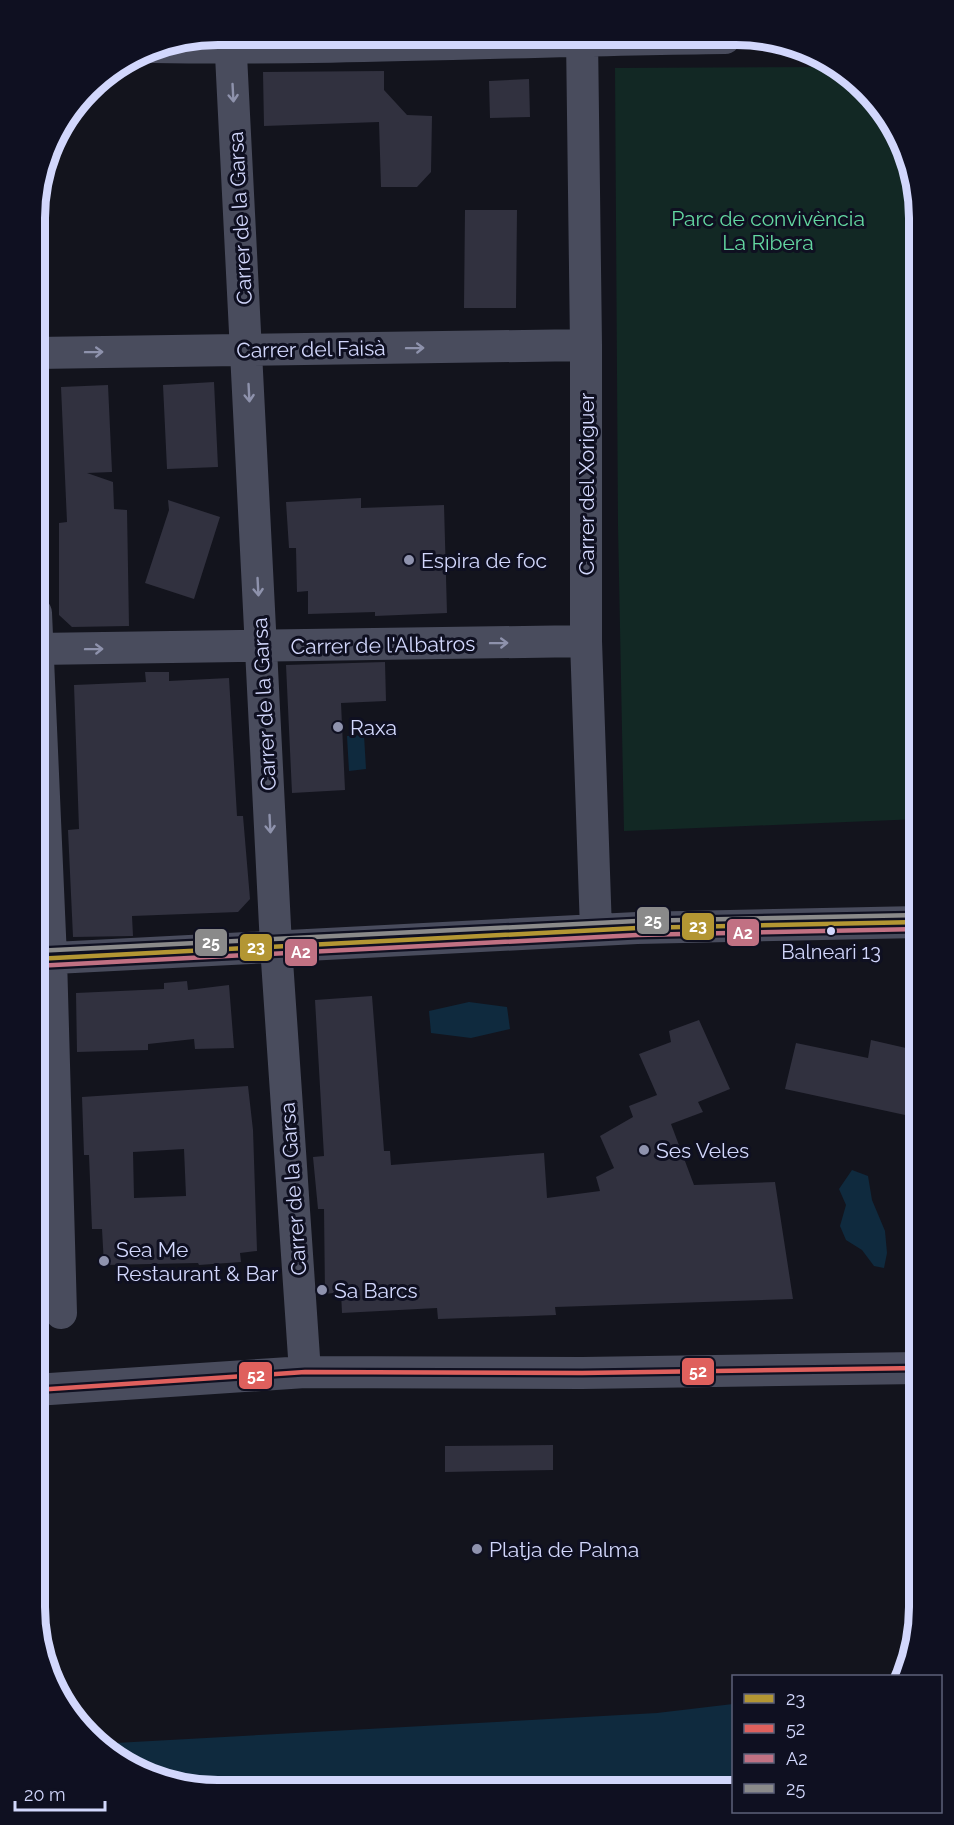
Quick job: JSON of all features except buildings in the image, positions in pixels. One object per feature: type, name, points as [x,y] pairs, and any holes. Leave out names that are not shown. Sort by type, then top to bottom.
[{"type":"street","name":"Carrer de la Garsa","points":[[231,45],[276,946],[306,1372]]},
{"type":"street","name":"Carrer del Xoriguer","points":[[582,45],[586,345],[586,641],[596,930]]},
{"type":"street","name":"Carrer del Faisà","points":[[45,353],[586,345]]},
{"type":"street","name":"Carrer de l'Albatros","points":[[45,649],[586,641]]},
{"type":"street","points":[[45,958],[596,930],[909,922]]},
{"type":"street","points":[[45,997],[61,1313]]},
{"type":"street","points":[[45,1389],[306,1372],[582,1373],[909,1368]]},
{"type":"green space","name":"Parc de convivència La Ribera","points":[[820,67],[850,88],[866,104],[880,122],[900,162],[908,195],[909,218],[909,819],[624,831],[618,526],[615,68]]},
{"type":"green space","points":[[45,1176],[49,1324],[45,1325]]},
{"type":"water","points":[[364,735],[366,769],[349,771],[347,736]]},
{"type":"water","points":[[469,1002],[507,1007],[510,1029],[471,1038],[431,1033],[429,1011]]},
{"type":"water","points":[[852,1170],[868,1176],[872,1200],[885,1231],[887,1253],[884,1268],[874,1266],[862,1250],[846,1240],[840,1226],[846,1205],[839,1189]]},
{"type":"water","points":[[732,1704],[732,1780],[195,1779],[152,1767],[112,1743],[657,1713]]},
{"type":"transit line","name":"25","points":[[45,951],[637,921],[909,915]]},
{"type":"transit line","name":"23","points":[[45,958],[637,928],[909,922]]},
{"type":"transit line","name":"A2","points":[[45,965],[637,935],[909,929]]},
{"type":"transit line","name":"52","points":[[45,1389],[305,1372],[582,1373],[909,1368]]},
{"type":"place","name":"Espira de foc","points":[[409,560]]},
{"type":"place","name":"Raxa","points":[[338,727]]},
{"type":"place","name":"Balneari 13","points":[[831,931]]},
{"type":"place","name":"Ses Veles","points":[[644,1150]]},
{"type":"place","name":"Sea Me Restaurant & Bar","points":[[104,1261]]},
{"type":"place","name":"Sa Barcs","points":[[322,1290]]},
{"type":"place","name":"Platja de Palma","points":[[477,1549]]}]
